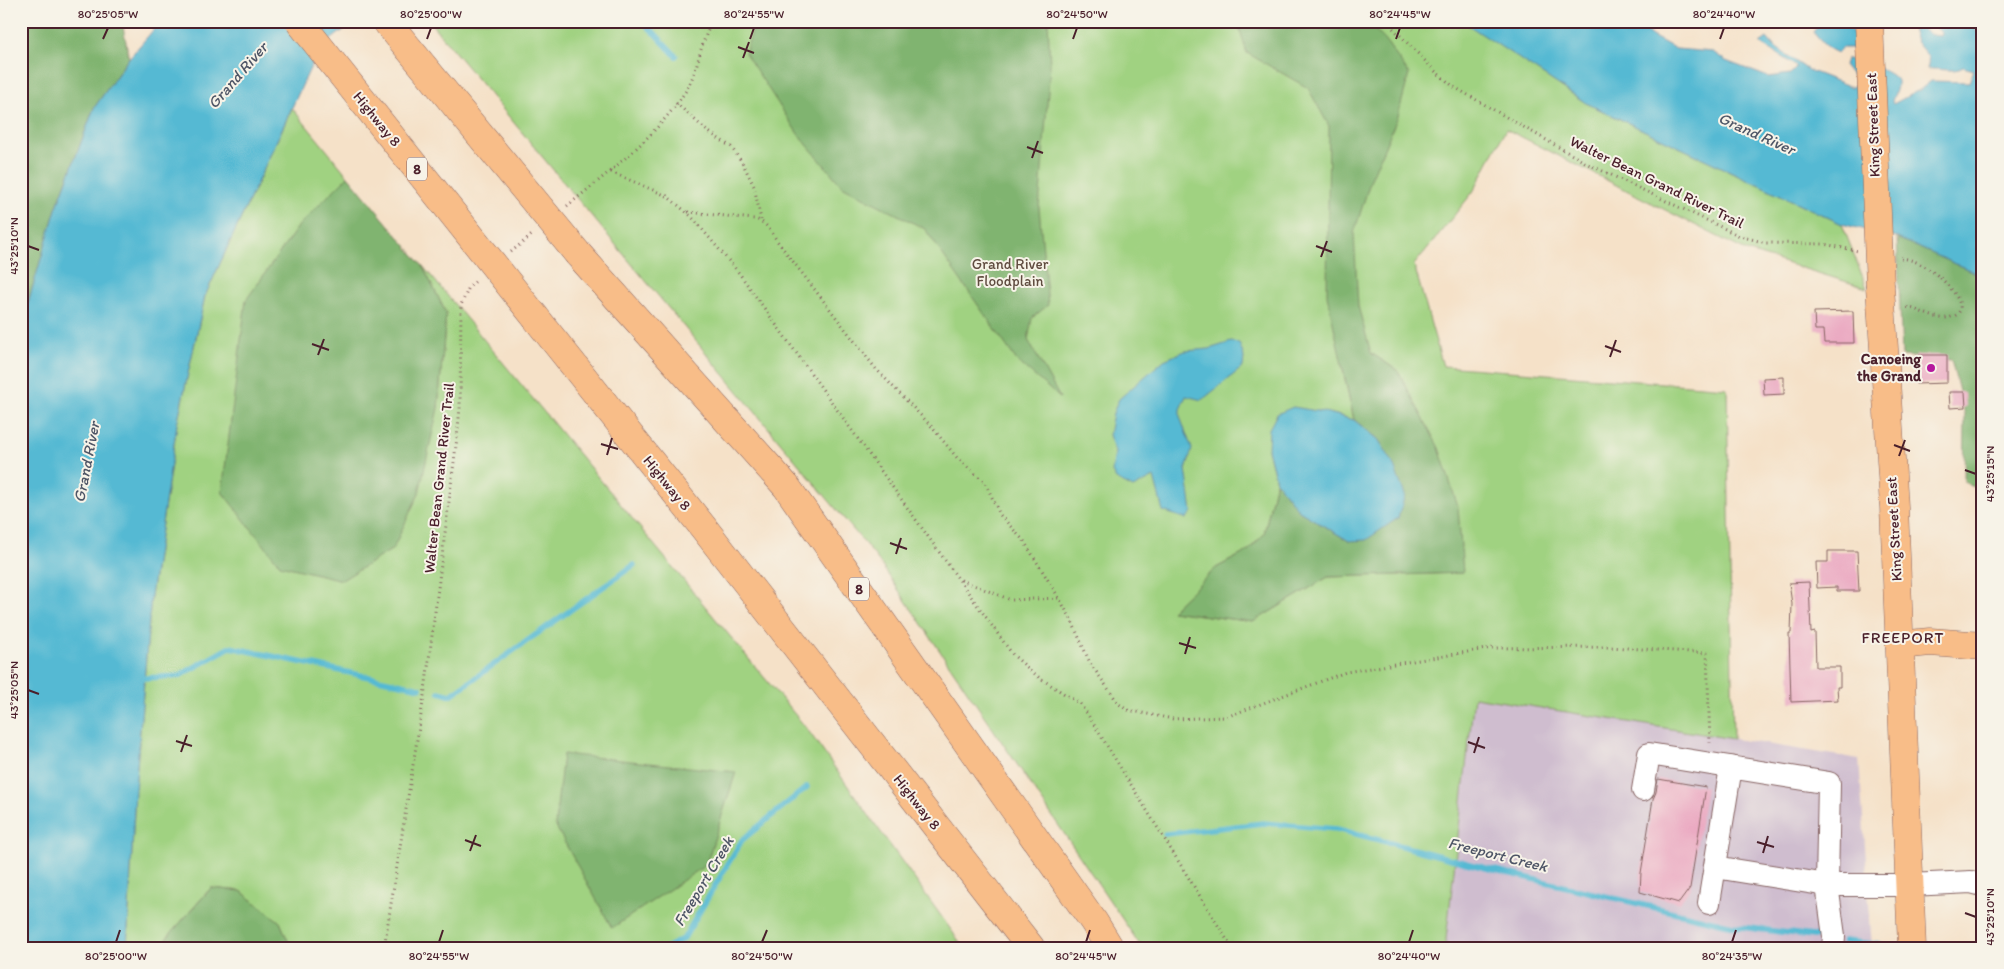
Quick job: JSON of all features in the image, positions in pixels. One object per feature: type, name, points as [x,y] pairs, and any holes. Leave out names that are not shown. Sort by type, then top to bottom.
[{"type":"main road","name":"Highway 8","points":[[299,21],[702,527],[1031,948]]},
{"type":"main road","name":"8","points":[[386,21],[578,254],[786,486],[1094,922],[1110,948]]},
{"type":"main road","name":"King Street East","points":[[1869,21],[1880,286],[1900,645],[1912,948]]},
{"type":"main road","points":[[1900,645],[1930,642],[1983,646]]},
{"type":"lane","points":[[1643,790],[1649,754],[1829,783],[1827,885],[1834,936],[1833,948]]},
{"type":"lane","points":[[1709,903],[1715,868],[1721,766]]},
{"type":"lane","points":[[1715,868],[1827,885],[1971,882],[1983,885]]},
{"type":"path","points":[[563,209],[610,172],[660,123],[685,92],[713,21]]},
{"type":"path","name":"Walter Bean Grand River Trail","points":[[1386,21],[1435,71],[1454,87],[1588,164],[1740,236],[1766,243],[1824,244],[1864,252]]},
{"type":"path","points":[[676,103],[706,130],[731,147],[742,162],[754,186],[761,220],[876,369],[931,426],[958,459],[985,482],[1000,515],[1024,541],[1059,598],[1071,619],[1090,663],[1119,704],[1126,710],[1173,719],[1226,717],[1346,672],[1492,648],[1610,647],[1707,653],[1721,766]]},
{"type":"path","points":[[610,172],[668,196],[686,212],[739,273],[1013,655],[1037,676],[1080,704],[1232,948]]},
{"type":"path","points":[[686,212],[761,220]]},
{"type":"path","points":[[505,257],[534,233]]},
{"type":"path","points":[[1898,257],[1913,260],[1934,272],[1955,293],[1960,306],[1959,311],[1954,316],[1944,318],[1935,317],[1912,308],[1900,307]]},
{"type":"path","name":"Walter Bean Grand River Trail","points":[[384,948],[426,683],[456,448],[460,408],[461,305],[469,287],[483,275]]},
{"type":"path","points":[[959,579],[1012,600],[1059,598]]},
{"type":"shaded area","points":[[1474,697],[1859,759],[1872,948],[1445,948]]},
{"type":"green space","points":[[21,21],[122,21],[129,58],[94,108],[56,209],[21,326]]},
{"type":"green space","name":"Grand River Floodplain","points":[[429,21],[1463,21],[1586,103],[1842,224],[1867,288],[1746,251],[1506,129],[1473,192],[1414,265],[1443,366],[1727,388],[1733,739],[1474,697],[1445,948],[1142,948],[876,557]],"holes":[[[1371,353],[1398,371],[1463,573],[1328,577],[1253,622],[1172,611],[1216,568],[1248,551],[1264,534],[1276,481],[1268,449],[1329,413],[1354,420],[1342,366]],[[1189,459],[1186,469],[1186,518],[1163,511]]]},
{"type":"green space","name":"Grand River Floodplain","points":[[1048,21],[1050,66],[1039,208],[1048,305],[1032,318],[1028,340],[1060,398],[1017,361],[925,229],[842,186],[798,134],[745,53],[755,22]]},
{"type":"green space","points":[[1237,21],[1366,21],[1385,40],[1409,74],[1398,116],[1371,179],[1354,233],[1358,306],[1371,353],[1398,371],[1439,448],[1458,507],[1463,573],[1328,577],[1253,622],[1171,611],[1216,568],[1248,551],[1264,534],[1276,481],[1299,511],[1349,541],[1378,439],[1354,420],[1327,295],[1329,126],[1308,88],[1247,53]]},
{"type":"green space","points":[[292,108],[348,176],[300,224],[438,408],[446,313],[422,265],[807,729],[964,948],[291,948],[280,922],[241,891],[211,888],[158,948],[127,948],[135,791],[151,596],[177,424],[205,296]]},
{"type":"green space","points":[[348,176],[422,265],[446,313],[438,408],[419,493],[393,549],[342,580],[280,565],[222,492],[246,300],[300,224]]},
{"type":"green space","points":[[1897,238],[1983,276],[1983,492],[1964,482],[1965,415],[1951,360],[1902,356]]},
{"type":"green space","points":[[563,754],[736,772],[706,865],[612,928],[555,825]]},
{"type":"green space","points":[[211,888],[241,891],[280,922],[291,948],[158,948]]},
{"type":"water","name":"Grand River","points":[[161,21],[355,21],[319,49],[205,296],[177,424],[151,596],[135,791],[127,948],[21,948],[21,326],[56,209],[94,108],[129,58]]},
{"type":"water","name":"Grand River","points":[[1462,21],[1630,21],[1635,22],[1652,36],[1676,49],[1713,52],[1726,61],[1768,77],[1790,74],[1797,67],[1760,43],[1767,38],[1774,46],[1808,70],[1849,86],[1853,87],[1857,82],[1844,65],[1846,59],[1866,63],[1882,70],[1895,77],[1897,81],[1893,104],[1921,89],[1931,81],[1969,82],[1974,70],[1963,67],[1951,70],[1927,69],[1928,58],[1915,39],[1911,21],[1924,21],[1921,23],[1926,32],[1931,35],[1941,36],[1942,33],[1928,21],[1973,21],[1976,31],[1983,34],[1983,276],[1897,238],[1842,224],[1586,103]]},
{"type":"water","points":[[1715,21],[1752,21],[1740,28]]},
{"type":"water","points":[[1837,23],[1852,31],[1857,40],[1857,45],[1853,48],[1841,48],[1838,53],[1824,44],[1813,32],[1818,26]]},
{"type":"water","points":[[1231,342],[1239,343],[1244,357],[1243,367],[1202,400],[1186,396],[1180,409],[1180,417],[1192,449],[1186,469],[1192,512],[1186,519],[1163,511],[1154,477],[1133,488],[1116,479],[1112,472],[1115,452],[1109,435],[1113,413],[1119,399],[1164,360],[1185,351],[1209,349]]},
{"type":"water","points":[[1293,407],[1329,413],[1354,420],[1378,439],[1392,461],[1405,495],[1398,518],[1366,540],[1349,541],[1299,511],[1276,481],[1268,449],[1269,429],[1277,414]]},
{"type":"building","points":[[1853,311],[1854,343],[1824,343],[1823,330],[1815,330],[1814,312]]},
{"type":"building","name":"Canoeing the Grand","points":[[1916,355],[1947,355],[1947,383],[1916,384]]},
{"type":"building","points":[[1784,377],[1784,394],[1764,395],[1763,378]]},
{"type":"building","points":[[1949,392],[1965,392],[1966,407],[1950,408]]},
{"type":"building","points":[[1828,551],[1857,551],[1859,591],[1837,591],[1837,587],[1817,588],[1816,562],[1828,562]]},
{"type":"building","points":[[1809,582],[1811,633],[1815,632],[1816,667],[1840,667],[1840,687],[1837,687],[1838,700],[1791,702],[1789,633],[1791,633],[1792,604],[1789,583]]},
{"type":"building","points":[[1658,779],[1706,787],[1690,888],[1679,903],[1640,892],[1641,873]]},
{"type":"waterway","points":[[643,21],[676,56]]},
{"type":"waterway","points":[[439,692],[451,695],[634,565]]},
{"type":"waterway","points":[[144,678],[179,676],[230,647],[420,688]]},
{"type":"waterway","name":"Freeport Creek","points":[[666,948],[684,938],[742,840],[807,787]]},
{"type":"waterway","name":"Freeport Creek","points":[[1165,834],[1263,823],[1337,829],[1482,867],[1733,926],[1821,937]]},
{"type":"waterway","name":"Freeport Creek","points":[[1844,941],[1883,945]]},
{"type":"place","name":"Canoeing the Grand","points":[[1931,368]]},
{"type":"district","name":"FREEPORT","points":[[1903,637]]}]
